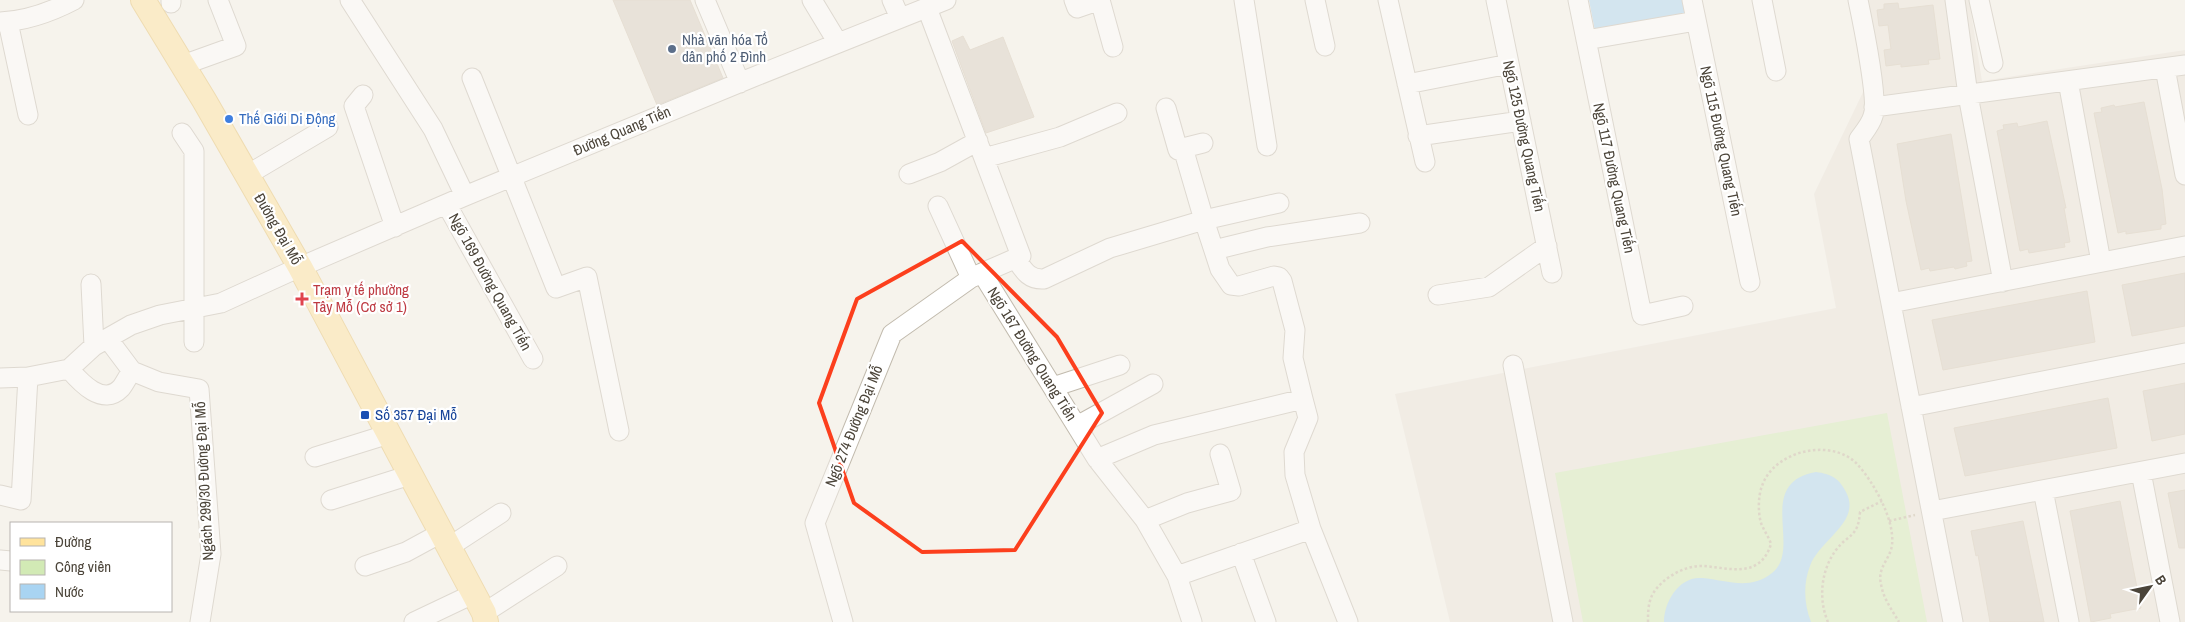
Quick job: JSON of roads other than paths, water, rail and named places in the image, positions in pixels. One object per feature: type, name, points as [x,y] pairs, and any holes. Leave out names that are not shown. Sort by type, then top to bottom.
[{"type":"main road","name":"Đường Đại Mỗ","points":[[143,0],[183,65],[300,267],[481,610]]},
{"type":"street","points":[[28,115],[4,22],[50,5],[74,0]]},
{"type":"street","points":[[183,65],[236,46],[218,0]]},
{"type":"street","points":[[350,0],[433,129],[465,196]]},
{"type":"street","points":[[705,0],[740,83]]},
{"type":"street","points":[[812,0],[838,42]]},
{"type":"street","points":[[892,0],[900,18]]},
{"type":"street","name":"Đường Quang Tiến","points":[[70,369],[101,343],[131,325],[160,315],[221,303],[300,267],[687,101],[740,83],[946,0]]},
{"type":"street","points":[[1075,4],[1100,0],[1114,47]]},
{"type":"street","points":[[1244,0],[1267,146]]},
{"type":"street","points":[[1315,0],[1325,46]]},
{"type":"street","points":[[1388,0],[1425,162]]},
{"type":"street","name":"Ngõ 125 Đường Quang Tiến","points":[[1496,0],[1552,273]]},
{"type":"street","name":"Ngõ 117 Đường Quang Tiến","points":[[1578,0],[1642,315],[1683,306]]},
{"type":"street","name":"Ngõ 115 Đường Quang Tiến","points":[[1692,0],[1750,282]]},
{"type":"street","points":[[1762,0],[1776,71]]},
{"type":"street","points":[[1858,0],[1872,78],[1874,107],[1874,115],[1859,139],[1953,622]]},
{"type":"street","points":[[1955,0],[1968,95],[2003,282]]},
{"type":"street","points":[[1979,0],[1993,63]]},
{"type":"street","points":[[927,8],[1022,256],[1016,259],[1029,276],[1035,280],[1044,279],[1110,248],[1204,220],[1279,203]]},
{"type":"street","points":[[1586,40],[1696,21]]},
{"type":"street","points":[[1407,84],[1509,64]]},
{"type":"street","points":[[1874,107],[2185,65]]},
{"type":"street","points":[[2165,68],[2185,175]]},
{"type":"street","points":[[472,78],[556,288],[588,277],[619,431]]},
{"type":"street","points":[[2068,81],[2101,262]]},
{"type":"street","points":[[363,95],[354,106],[396,227]]},
{"type":"street","points":[[1166,108],[1178,150],[1203,142]]},
{"type":"street","points":[[909,174],[981,149],[1060,137],[1117,112]]},
{"type":"street","points":[[1418,136],[1521,121]]},
{"type":"street","points":[[247,175],[328,127]]},
{"type":"street","points":[[182,133],[194,151],[194,342]]},
{"type":"street","points":[[1183,148],[1220,269],[1231,285],[1239,286],[1274,276],[1279,277],[1282,282],[1295,330],[1293,358],[1308,418],[1294,452],[1295,475],[1311,529],[1348,622]]},
{"type":"street","name":"Ngõ 169 Đường Quang Tiến","points":[[447,205],[533,359]]},
{"type":"street","points":[[938,206],[977,275]]},
{"type":"street","points":[[1214,250],[1267,237],[1360,222]]},
{"type":"street","points":[[1438,295],[1489,288],[1547,246]]},
{"type":"street","points":[[1891,303],[2185,246]]},
{"type":"street","name":"Ngõ 167 Đường Quang Tiến","points":[[1016,259],[977,275],[1053,387],[1097,459],[1145,520],[1177,576],[1192,622]]},
{"type":"street","name":"Ngõ 274 Đường Đại Mỗ","points":[[843,622],[815,523],[892,334],[977,275]]},
{"type":"street","points":[[0,378],[28,377],[70,369],[84,387],[97,393],[111,394],[121,388],[132,371],[101,343],[91,284]]},
{"type":"street","points":[[1911,407],[2185,353]]},
{"type":"street","points":[[1053,387],[1120,365]]},
{"type":"street","points":[[1514,365],[1564,622]]},
{"type":"street","name":"Ngách 299/30 Đường Đại Mỗ","points":[[132,371],[159,382],[199,389],[211,554],[200,622]]},
{"type":"street","points":[[0,495],[21,500],[28,377]]},
{"type":"street","points":[[1077,426],[1153,384]]},
{"type":"street","points":[[1097,459],[1154,435],[1303,399]]},
{"type":"street","points":[[315,457],[389,434]]},
{"type":"street","points":[[1145,520],[1187,503],[1231,491],[1220,454]]},
{"type":"street","points":[[1932,512],[2185,463]]},
{"type":"street","points":[[2141,472],[2170,622]]},
{"type":"street","points":[[331,500],[410,474]]},
{"type":"street","points":[[2043,490],[2069,622]]},
{"type":"street","points":[[365,566],[445,540],[501,513]]},
{"type":"street","points":[[1177,576],[1311,529]]},
{"type":"street","points":[[1241,553],[1266,622]]},
{"type":"street","points":[[414,622],[481,610],[557,566]]},
{"type":"water","points":[[1589,0],[1684,0],[1687,19],[1596,36]]},
{"type":"water","points":[[1816,472],[1826,474],[1837,480],[1846,492],[1849,503],[1848,513],[1844,522],[1815,557],[1810,566],[1805,594],[1811,622],[1664,622],[1670,599],[1674,592],[1686,581],[1702,578],[1746,583],[1755,582],[1772,573],[1780,562],[1783,549],[1783,502],[1787,489],[1798,479]]},
{"type":"place","name":"Nhà văn hóa Tổ dân phố 2 Đình","points":[[672,49]]},
{"type":"place","name":"Thế Giới Di Động","points":[[229,119]]},
{"type":"place","name":"Trạm y tế phường Tây Mỗ (Cơ sở 1)","points":[[302,299]]},
{"type":"place","name":"Số 357 Đại Mỗ","points":[[365,415]]}]
